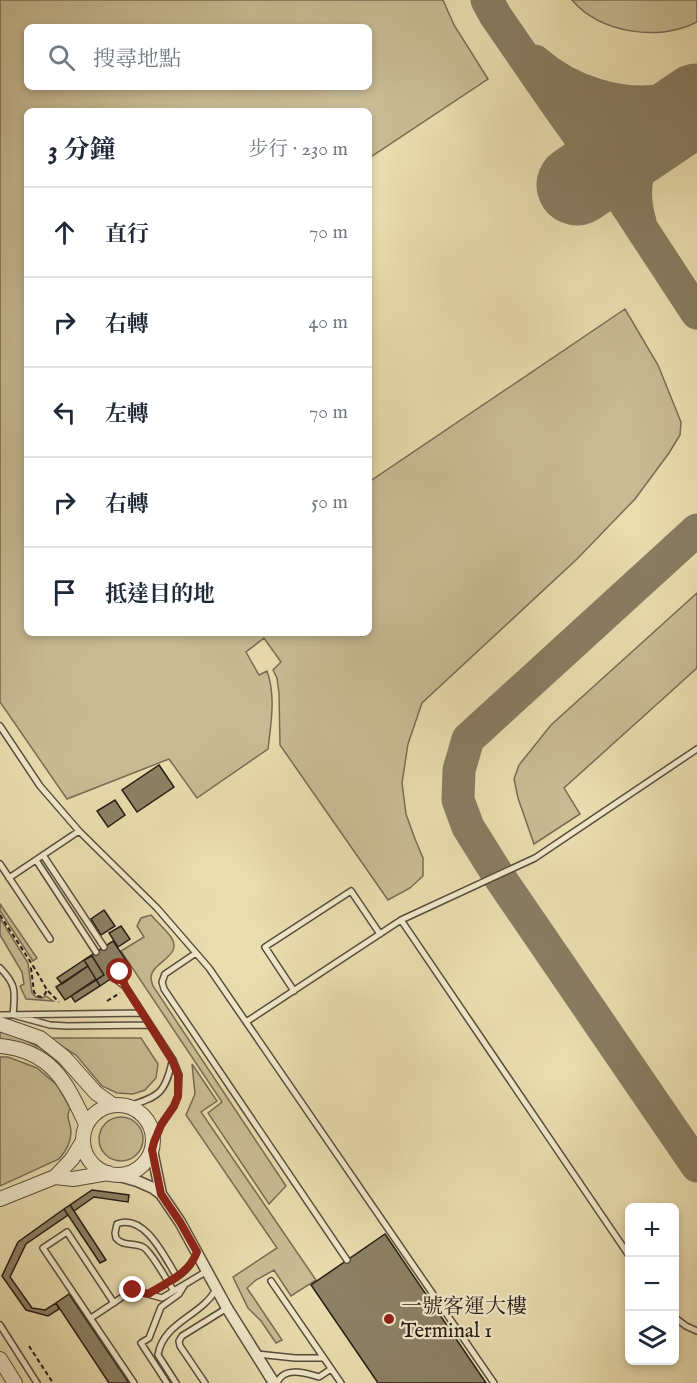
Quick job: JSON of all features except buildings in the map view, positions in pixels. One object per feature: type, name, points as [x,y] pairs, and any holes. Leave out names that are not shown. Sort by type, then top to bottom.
[{"type":"street","points":[[0,1024],[40,1038],[64,1057],[96,1093],[114,1104],[138,1110],[147,1118],[152,1129],[161,1194]]},
{"type":"street","points":[[0,1046],[28,1052],[53,1068],[66,1084],[86,1124]]},
{"type":"street","points":[[114,1104],[95,1113],[86,1124],[83,1141],[89,1160],[94,1166],[137,1181],[161,1194],[180,1222],[255,1354],[276,1383]]},
{"type":"street","points":[[1,1200],[55,1177],[72,1159],[83,1141]]},
{"type":"street","points":[[55,1177],[74,1179],[124,1174],[140,1168],[146,1162],[153,1146]]},
{"type":"street","points":[[0,1359],[15,1383]]},
{"type":"lane","points":[[0,726],[40,786],[79,831],[157,908],[209,968],[494,1383]]},
{"type":"lane","points":[[246,1022],[401,920],[535,858],[697,749]]},
{"type":"lane","points":[[9,878],[79,831]]},
{"type":"lane","points":[[44,855],[104,947]]},
{"type":"lane","points":[[36,860],[96,952]]},
{"type":"lane","points":[[0,864],[50,939]]},
{"type":"lane","points":[[294,991],[265,946],[351,891],[380,934]]},
{"type":"lane","points":[[401,920],[625,1250]]},
{"type":"lane","points":[[196,953],[165,974],[162,982],[164,989],[346,1260]]},
{"type":"lane","points":[[0,968],[10,978],[14,987],[13,1015]]},
{"type":"lane","points":[[120,972],[125,986],[172,1060],[178,1075],[178,1096],[161,1125],[153,1146]]},
{"type":"lane","points":[[113,977],[125,986]]},
{"type":"lane","points":[[0,1015],[142,1013]]},
{"type":"lane","points":[[13,1015],[50,1025],[150,1025]]},
{"type":"lane","points":[[128,1106],[160,1092],[168,1079],[172,1060]]},
{"type":"lane","points":[[174,1291],[147,1250],[119,1242],[115,1233],[117,1224],[131,1222],[143,1228],[177,1277]]},
{"type":"lane","points":[[114,1303],[67,1232],[43,1248],[134,1383]]},
{"type":"lane","points":[[148,1294],[177,1277],[191,1264],[197,1252]]},
{"type":"lane","points":[[91,1318],[133,1290],[162,1299],[207,1271]]},
{"type":"lane","points":[[271,1281],[341,1383]]},
{"type":"lane","points":[[167,1383],[141,1343],[149,1338],[161,1307],[179,1294],[184,1286]]},
{"type":"lane","points":[[176,1383],[158,1355],[159,1347],[168,1332],[206,1303],[216,1287]]},
{"type":"lane","points":[[205,1383],[179,1341],[182,1336],[228,1308]]},
{"type":"lane","points":[[679,1320],[697,1332]]},
{"type":"lane","points":[[0,1325],[37,1383]]},
{"type":"lane","points":[[255,1354],[323,1358]]},
{"type":"lane","points":[[276,1383],[286,1373],[293,1372],[306,1373],[320,1380],[331,1369]]},
{"type":"path","points":[[0,915],[47,990],[59,1002]]},
{"type":"path","points":[[32,965],[34,992],[37,996],[42,997],[47,990]]},
{"type":"path","points":[[29,1346],[53,1383]]},
{"type":"shaded area","points":[[0,0],[443,0],[454,25],[488,79],[372,156],[372,108],[24,108],[24,636],[372,636],[372,480],[625,309],[658,365],[681,422],[680,435],[635,499],[577,559],[422,703],[408,744],[402,783],[406,814],[423,858],[423,876],[410,888],[388,900],[280,745],[279,693],[277,678],[273,670],[281,662],[264,638],[246,652],[259,675],[267,671],[270,680],[272,710],[268,749],[197,798],[169,759],[67,799],[0,702]]},
{"type":"shaded area","points":[[572,0],[697,0],[697,22],[665,32],[631,31],[598,20]]},
{"type":"shaded area","points":[[697,593],[697,668],[564,788],[580,814],[534,844],[514,779],[519,765],[551,725]]},
{"type":"shaded area","points":[[0,904],[37,958],[33,961],[0,911]]},
{"type":"shaded area","points":[[151,915],[169,934],[174,944],[171,954],[153,972],[151,977],[153,986],[286,1186],[269,1204],[208,1113],[222,1102],[121,951],[144,937],[137,926],[141,918]]},
{"type":"shaded area","points":[[0,918],[28,963],[32,993],[36,997],[46,996],[53,1001],[26,999],[20,986],[24,984],[22,972],[0,935]]},
{"type":"shaded area","points":[[0,1030],[41,1048],[61,1066],[58,1068],[0,1040]]},
{"type":"shaded area","points":[[49,1038],[141,1038],[158,1064],[156,1078],[145,1090],[133,1094],[117,1093],[102,1086],[76,1055]]},
{"type":"shaded area","points":[[0,1057],[8,1057],[37,1068],[57,1085],[70,1108],[68,1118],[71,1132],[68,1147],[59,1159],[0,1186]]},
{"type":"shaded area","points":[[192,1064],[217,1101],[201,1112],[316,1280],[291,1296],[274,1270],[247,1288],[282,1340],[276,1343],[261,1321],[248,1308],[233,1277],[277,1248],[186,1115],[195,1094]]},
{"type":"shaded area","points":[[121,1117],[130,1118],[137,1123],[142,1130],[142,1148],[137,1155],[130,1160],[121,1161],[112,1160],[105,1155],[100,1148],[99,1139],[100,1130],[105,1123],[112,1118]]},
{"type":"taxiway","points":[[487,0],[495,15],[602,168],[697,313]]},
{"type":"taxiway","points":[[535,61],[563,81],[579,89],[613,99],[648,102],[697,93]]},
{"type":"taxiway","points":[[640,222],[636,189],[644,157],[661,133],[697,104]]},
{"type":"taxiway","points":[[565,112],[591,127],[618,133],[645,130],[673,118]]},
{"type":"taxiway","points":[[697,530],[468,739],[459,770],[458,800],[468,827],[498,875],[697,1166]]},
{"type":"runway","points":[[577,185],[697,104]]},
{"type":"place","name":"一號客運大樓 Terminal 1","points":[[389,1319]]},
{"type":"route","points":[[120,972],[125,986],[172,1060],[178,1075],[178,1096],[161,1125],[152,1150],[161,1194],[197,1252],[188,1269],[177,1277],[148,1294],[133,1290]]}]
